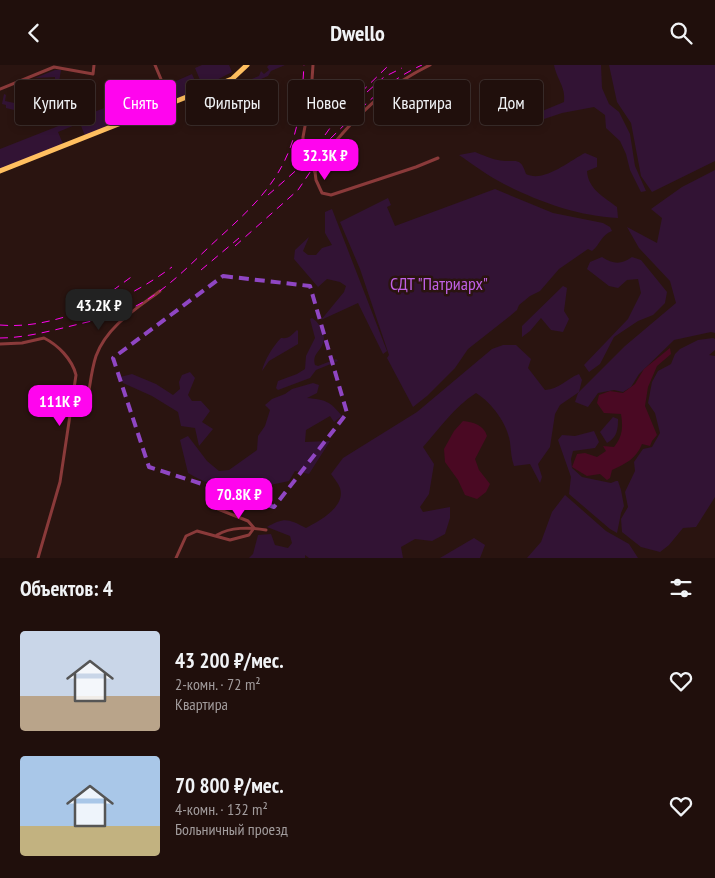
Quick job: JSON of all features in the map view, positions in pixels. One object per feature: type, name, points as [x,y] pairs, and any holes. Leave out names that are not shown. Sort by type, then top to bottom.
[{"type":"main road","points":[[176,101],[232,79],[247,65]]},
{"type":"main road","points":[[0,171],[116,125]]},
{"type":"street","points":[[0,89],[54,67],[93,74],[94,65]]},
{"type":"street","points":[[155,65],[161,80]]},
{"type":"street","points":[[313,65],[311,94],[302,137],[303,150],[315,172],[320,191],[328,196],[438,158]]},
{"type":"street","points":[[315,172],[324,154],[367,107],[394,86],[430,65]]},
{"type":"street","points":[[88,402],[93,366],[104,340],[118,323],[160,291]]},
{"type":"street","points":[[0,344],[44,339],[69,360],[73,365],[76,375],[60,482],[38,558]]},
{"type":"street","points":[[218,509],[248,521],[254,528]]},
{"type":"street","points":[[176,558],[186,536],[197,531],[230,540],[249,535],[254,528]]},
{"type":"street","points":[[217,535],[224,531],[254,528],[266,530]]},
{"type":"highlighted area","points":[[223,276],[310,286],[347,413],[274,507],[149,467],[113,358]]},
{"type":"green space","points":[[202,65],[229,65],[232,72],[217,80],[200,80],[195,68]]},
{"type":"green space","points":[[269,65],[285,65],[271,71],[268,76],[259,80],[250,80],[259,76],[261,71],[264,74],[269,70],[267,67]]},
{"type":"green space","points":[[554,65],[601,65],[602,88],[609,104],[619,112],[630,134],[635,166],[646,191],[641,192],[630,170],[620,141],[606,128],[605,115],[594,107],[562,113],[543,119],[543,111],[564,102],[563,88]]},
{"type":"green space","points":[[609,65],[715,65],[715,161],[652,192],[641,176],[631,123],[617,102]]},
{"type":"green space","points":[[55,70],[61,70],[59,80],[55,80],[55,77],[35,78]]},
{"type":"green space","points":[[192,74],[195,80],[186,80],[186,95],[176,99],[176,81]]},
{"type":"green space","points":[[4,94],[6,95],[5,101],[15,103],[15,110],[6,108],[6,105],[2,104]]},
{"type":"green space","points":[[105,108],[105,125],[113,125],[85,136],[81,125],[95,125],[95,112]]},
{"type":"green space","points":[[61,125],[75,125],[58,132],[63,144],[0,170],[0,149]]},
{"type":"green space","points":[[475,152],[495,159],[519,162],[526,174],[533,176],[541,176],[556,170],[585,153],[597,158],[597,167],[587,171],[590,183],[597,192],[617,207],[618,218],[603,217],[559,207],[517,191],[459,155]]},
{"type":"green space","points":[[715,170],[715,333],[711,332],[674,340],[639,374],[631,387],[623,392],[614,390],[598,393],[588,407],[575,402],[578,393],[625,346],[676,303],[670,281],[639,248],[627,227],[657,243],[662,218],[651,209],[682,187]]},
{"type":"green space","name":"СДТ \"Патриарх\"","points":[[495,189],[553,213],[603,223],[610,227],[612,231],[605,235],[592,251],[588,249],[559,269],[540,291],[530,296],[510,316],[468,349],[455,368],[413,407],[387,358],[389,355],[360,269],[340,222],[388,198],[391,205],[387,207],[395,226]]},
{"type":"green space","points":[[332,209],[387,351],[383,354],[358,303],[321,320],[344,292],[346,286],[340,282],[327,279],[318,287],[294,259],[295,250],[309,237],[303,251],[308,255],[316,255],[322,248],[332,245],[325,233],[325,212]]},
{"type":"green space","points":[[602,257],[617,263],[632,257],[641,260],[667,292],[665,303],[653,315],[638,321],[614,337],[600,364],[589,372],[584,365],[628,319],[641,293],[638,279],[627,280],[618,288],[609,286],[587,269],[590,262]]},
{"type":"green space","points":[[563,286],[567,288],[564,311],[569,319],[563,332],[551,330],[541,318],[522,337],[522,326]]},
{"type":"green space","points":[[312,318],[320,326],[324,336],[322,346],[315,356],[315,365],[318,366],[336,359],[338,361],[316,370],[310,378],[278,390],[276,388],[278,381],[305,369],[306,356],[315,338],[310,319]]},
{"type":"green space","points":[[297,330],[298,344],[269,361],[262,371],[267,358],[278,341],[281,338],[290,336]]},
{"type":"green space","points":[[715,339],[715,350],[709,355],[715,356],[715,497],[696,527],[683,528],[669,545],[660,552],[641,547],[622,532],[621,519],[628,507],[625,492],[635,471],[634,462],[643,449],[652,447],[660,433],[655,413],[648,403],[652,382],[658,371],[671,364],[675,354],[680,349],[698,340]]},
{"type":"green space","points":[[503,345],[516,345],[531,359],[528,368],[545,390],[555,388],[579,374],[582,380],[579,392],[560,405],[555,414],[550,447],[538,464],[542,477],[540,483],[530,464],[514,466],[506,428],[493,408],[476,393],[454,411],[423,447],[434,464],[429,494],[420,507],[423,512],[450,507],[450,518],[445,534],[432,541],[415,539],[401,547],[403,558],[309,558],[305,555],[305,558],[249,558],[253,554],[258,535],[271,534],[275,545],[288,548],[292,543],[290,536],[267,527],[286,520],[306,528],[330,513],[341,495],[340,488],[331,474],[343,458],[417,412],[492,349]]},
{"type":"green space","points":[[190,372],[195,378],[188,395],[192,401],[201,401],[210,411],[202,422],[213,429],[199,446],[195,428],[181,426],[178,412],[152,396],[123,383],[120,377],[132,374],[156,384],[173,395],[180,389],[179,382],[182,375]]},
{"type":"green space","points":[[313,383],[319,385],[317,393],[307,398],[327,402],[342,416],[334,422],[330,416],[306,430],[305,442],[330,441],[309,474],[295,471],[289,481],[270,485],[256,483],[253,494],[219,487],[188,473],[180,440],[188,436],[207,461],[219,471],[229,470],[257,450],[258,436],[265,426],[270,410],[265,405],[272,399],[292,389]]},
{"type":"green space","points":[[613,417],[618,419],[617,430],[615,436],[607,443],[600,432]]},
{"type":"green space","points":[[594,431],[599,442],[595,448],[573,451],[571,459],[572,468],[582,477],[611,483],[618,481],[624,506],[617,533],[569,494],[571,477],[558,440],[562,435],[575,436]]},
{"type":"green space","points":[[565,495],[606,531],[629,544],[638,558],[527,558],[541,542],[552,512]]},
{"type":"green space","points":[[474,538],[485,545],[480,558],[440,558]]},
{"type":"shaded area","points":[[670,348],[671,354],[657,366],[648,387],[645,406],[657,435],[650,446],[642,444],[633,457],[612,470],[610,478],[607,480],[600,474],[587,476],[572,467],[577,454],[585,453],[597,457],[606,451],[603,446],[614,447],[621,435],[621,414],[604,413],[597,403],[599,395],[610,391],[623,393],[635,384],[644,369]]},
{"type":"shaded area","points":[[463,421],[474,423],[481,427],[487,436],[475,459],[479,470],[490,484],[486,492],[477,499],[465,495],[458,480],[445,462],[444,449],[454,431]]},
{"type":"railway","points":[[0,338],[42,333],[120,313],[148,299],[181,274],[247,211],[277,175],[293,140],[296,128],[301,104],[304,65]]},
{"type":"railway","points":[[325,135],[343,110],[389,65]]},
{"type":"railway","points":[[268,195],[373,98],[396,80],[422,65]]},
{"type":"railway","points":[[367,92],[384,77],[402,68]]},
{"type":"railway","points":[[235,246],[298,190],[325,150]]},
{"type":"railway","points":[[201,270],[239,238]]},
{"type":"railway","points":[[0,325],[26,325],[43,322],[96,308],[135,291],[172,267]]},
{"type":"railway","points":[[90,307],[134,275]]}]
